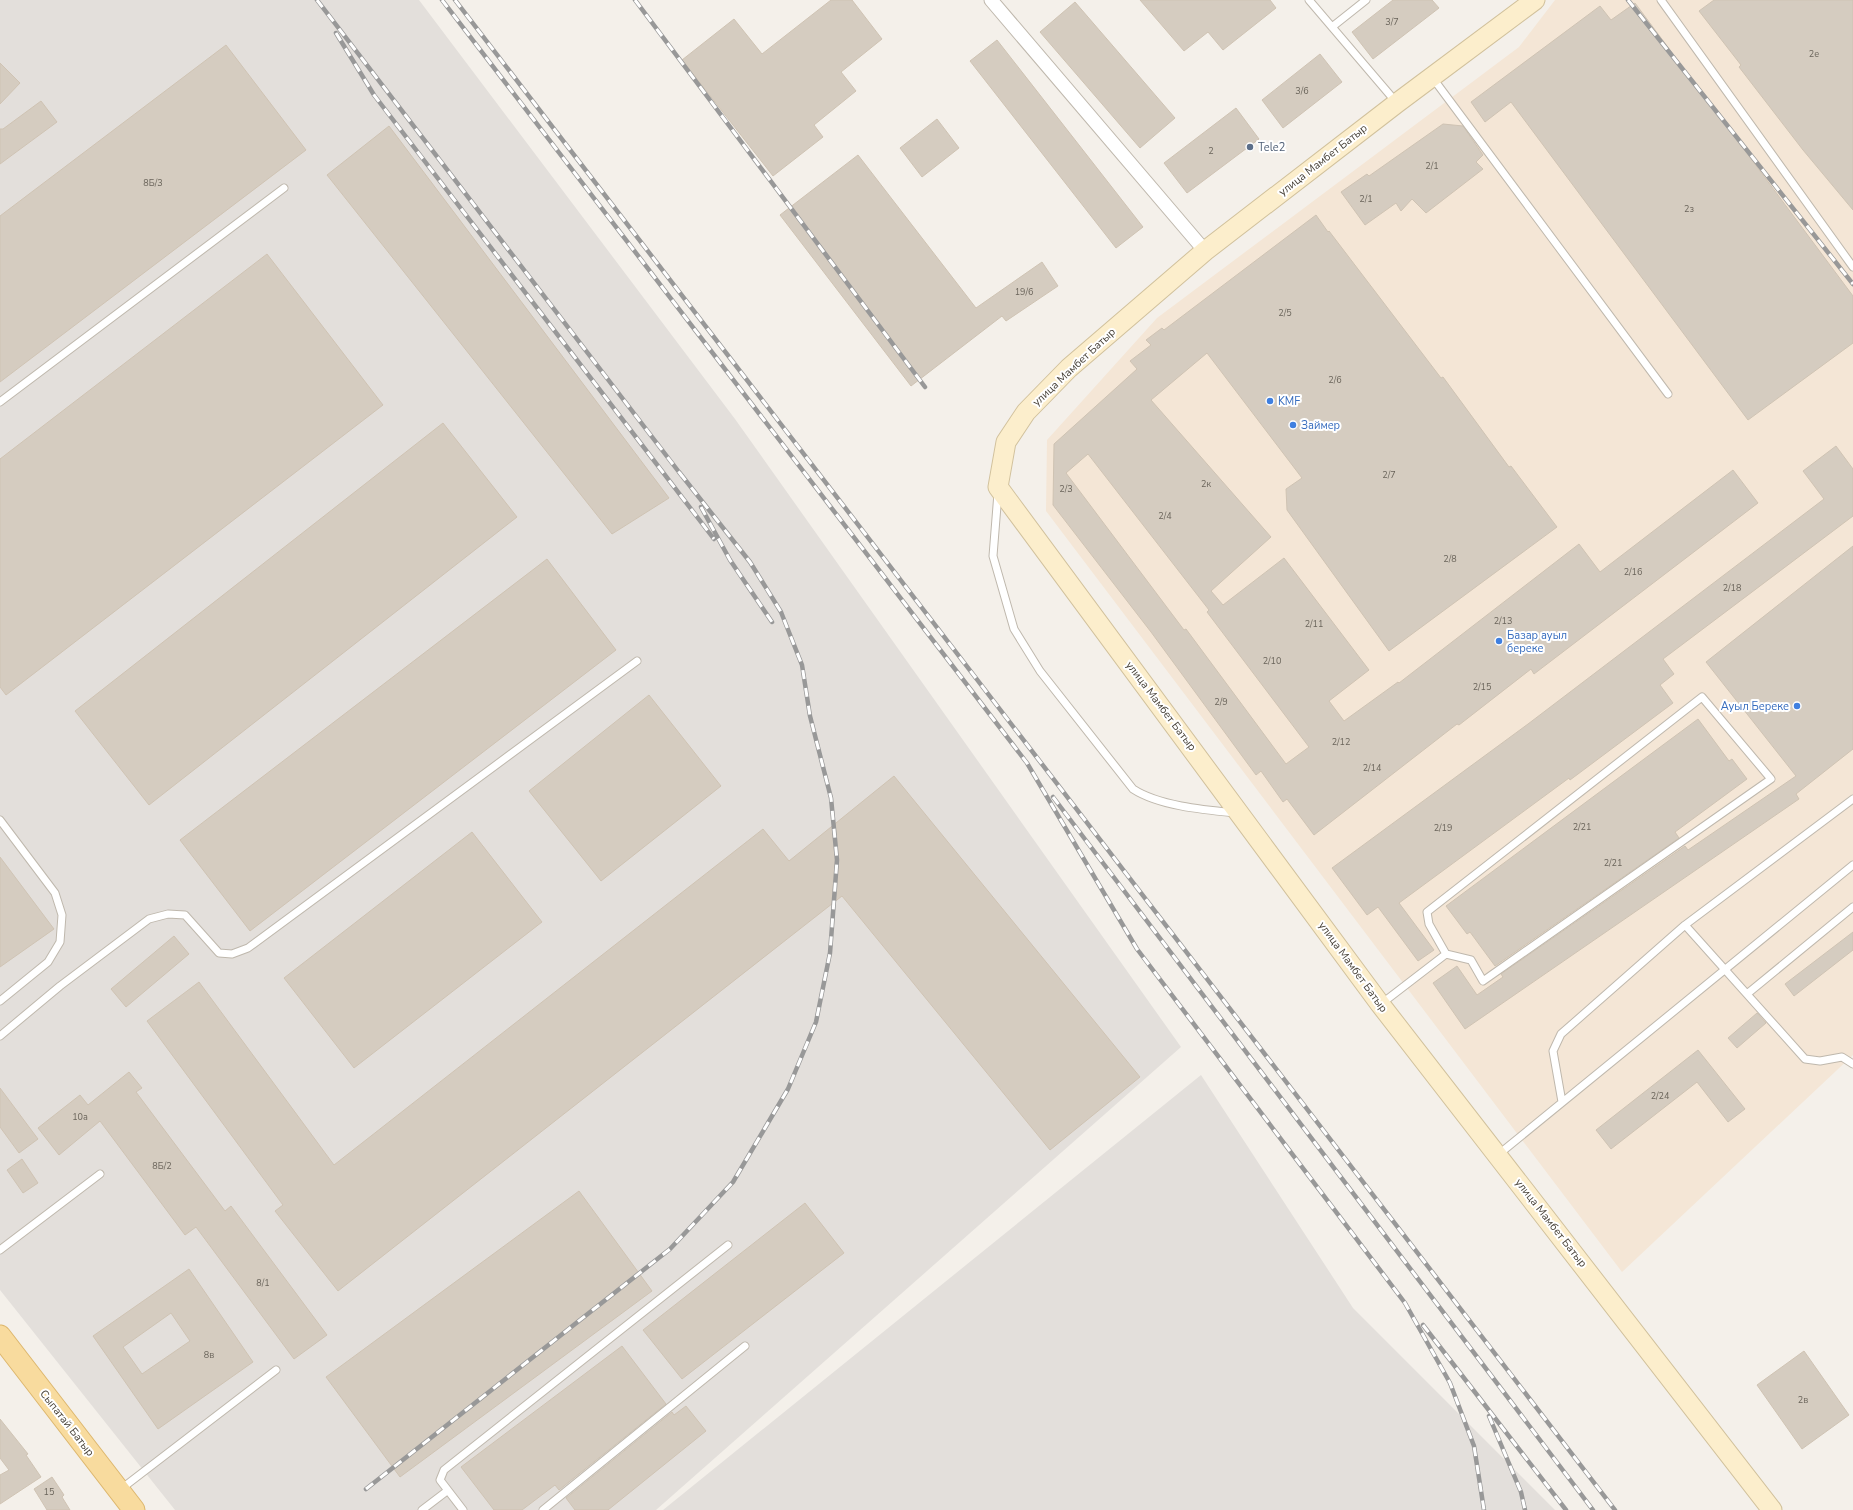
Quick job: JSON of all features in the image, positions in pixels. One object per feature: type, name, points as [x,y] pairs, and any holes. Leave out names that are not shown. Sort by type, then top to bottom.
[{"type":"main road","name":"улица Мамбет Батыр","points":[[1535,0],[1396,103],[1205,251],[1069,368],[1026,412],[1006,442],[998,487],[1380,1004],[1772,1510]]},
{"type":"main road","name":"Сыпатай Батыр","points":[[0,1336],[126,1502]]},
{"type":"street","points":[[991,0],[1205,251]]},
{"type":"lane","points":[[1309,0],[1396,103]]},
{"type":"lane","points":[[1332,27],[1366,0]]},
{"type":"lane","points":[[1661,0],[1853,267]]},
{"type":"lane","points":[[1432,77],[1668,394]]},
{"type":"lane","points":[[0,402],[284,188]]},
{"type":"lane","points":[[998,487],[994,556],[1014,629],[1040,671],[1133,789],[1142,795],[1154,799],[1207,810],[1241,814]]},
{"type":"lane","points":[[0,1036],[60,986],[149,919],[168,914],[184,915],[219,953],[232,954],[248,948],[637,661]]},
{"type":"lane","points":[[1702,697],[1771,779],[1483,981],[1471,960],[1446,954],[1428,924],[1428,912],[1702,697]]},
{"type":"lane","points":[[1562,1102],[1553,1051],[1561,1034],[1685,925],[1853,799]]},
{"type":"lane","points":[[0,820],[55,893],[62,915],[60,942],[48,962],[0,1001]]},
{"type":"lane","points":[[1498,1155],[1853,864]]},
{"type":"lane","points":[[1747,994],[1853,906]]},
{"type":"lane","points":[[1685,925],[1805,1059],[1820,1061],[1842,1057],[1853,1064]]},
{"type":"lane","points":[[1380,1004],[1446,954]]},
{"type":"lane","points":[[0,1250],[100,1174]]},
{"type":"lane","points":[[463,1510],[440,1480],[444,1470],[728,1245]]},
{"type":"lane","points":[[543,1510],[745,1346]]},
{"type":"lane","points":[[126,1502],[276,1370]]},
{"type":"lane","points":[[422,1510],[447,1491]]},
{"type":"shaded area","points":[[0,0],[419,0],[735,419],[1181,1047],[656,1510],[175,1510],[0,1290]]},
{"type":"shaded area","name":"Базар ауыл береке","points":[[1555,0],[1853,0],[1853,1055],[1622,1272],[1046,511],[1047,440],[1157,318],[1519,47]]},
{"type":"shaded area","points":[[1201,1075],[1353,1308],[1555,1510],[663,1510]]},
{"type":"building","points":[[831,0],[852,0],[882,39],[841,72],[856,91],[814,125],[823,137],[773,176],[682,60],[734,19],[762,54]]},
{"type":"building","points":[[1140,0],[1270,0],[1276,8],[1223,50],[1208,32],[1184,51]]},
{"type":"building","points":[[1393,0],[1432,0],[1439,8],[1373,59],[1352,32]]},
{"type":"building","points":[[1714,0],[1853,0],[1853,210],[1803,150],[1739,67],[1741,65],[1699,11]]},
{"type":"building","points":[[1075,2],[1175,118],[1140,148],[1040,32]]},
{"type":"building","points":[[1635,3],[1853,296],[1853,343],[1748,420],[1511,102],[1485,122],[1471,102],[1600,6],[1611,20]]},
{"type":"building","points":[[997,40],[1143,227],[1116,248],[970,61]]},
{"type":"building","points":[[226,45],[306,150],[0,382],[0,216]]},
{"type":"building","points":[[1320,54],[1342,82],[1283,128],[1262,100]]},
{"type":"building","points":[[0,63],[20,83],[0,104]]},
{"type":"building","points":[[41,101],[57,122],[0,164],[0,129],[3,129]]},
{"type":"building","points":[[1236,108],[1259,139],[1187,193],[1164,163]]},
{"type":"building","points":[[937,119],[959,148],[922,177],[900,148]]},
{"type":"building","points":[[1443,124],[1463,126],[1483,155],[1476,162],[1483,169],[1426,213],[1412,199],[1401,211],[1396,203],[1365,225],[1341,192],[1367,174],[1369,176]]},
{"type":"building","points":[[389,126],[669,498],[612,534],[327,175]]},
{"type":"building","points":[[858,155],[976,308],[1042,262],[1058,286],[1006,321],[1002,316],[911,386],[780,215]]},
{"type":"building","points":[[1316,215],[1441,378],[1443,377],[1509,467],[1511,466],[1557,527],[1389,651],[1287,510],[1286,489],[1302,478],[1207,353],[1151,400],[1271,537],[1211,591],[1223,605],[1284,558],[1369,670],[1329,701],[1344,721],[1398,682],[1399,683],[1579,544],[1600,572],[1733,470],[1758,503],[1534,674],[1531,669],[1459,725],[1457,724],[1314,835],[1287,799],[1283,802],[1261,771],[1256,775],[1151,632],[1053,505],[1054,444],[1137,369],[1130,361],[1151,345],[1146,340],[1162,328],[1164,330]],"holes":[[[1088,454],[1209,610],[1207,612],[1309,747],[1286,764],[1186,629],[1184,630],[1066,473]]]},
{"type":"building","points":[[267,254],[383,405],[6,695],[0,687],[0,459]]},
{"type":"building","points":[[443,423],[517,517],[149,805],[75,711]]},
{"type":"building","points":[[1836,446],[1853,469],[1853,516],[1663,659],[1674,674],[1660,685],[1673,703],[1570,780],[1569,778],[1399,903],[1434,950],[1418,961],[1378,907],[1367,915],[1332,868],[1528,724],[1824,499],[1803,471]]},
{"type":"building","name":"Ауыл Береке","points":[[1853,546],[1853,749],[1796,794],[1799,799],[1465,1029],[1433,983],[1457,966],[1477,995],[1503,977],[1501,974],[1685,846],[1688,850],[1796,776],[1706,662]]},
{"type":"building","points":[[547,559],[616,650],[250,931],[180,840]]},
{"type":"building","points":[[649,695],[721,786],[601,881],[529,791]]},
{"type":"building","points":[[1698,719],[1729,761],[1732,759],[1747,779],[1675,832],[1679,838],[1495,966],[1470,932],[1467,934],[1446,906]]},
{"type":"building","points":[[894,776],[1140,1077],[1050,1150],[842,896],[338,1291],[275,1211],[283,1205],[147,1021],[199,982],[334,1165],[763,829],[789,861]]},
{"type":"building","points":[[472,832],[542,922],[354,1068],[284,978]]},
{"type":"building","points":[[0,857],[54,929],[0,967]]},
{"type":"building","points":[[1853,932],[1853,950],[1794,996],[1785,984]]},
{"type":"building","points":[[174,936],[189,954],[126,1007],[111,989]]},
{"type":"building","points":[[1757,1013],[1766,1023],[1737,1048],[1728,1038]]},
{"type":"building","points":[[1698,1050],[1745,1109],[1728,1122],[1697,1082],[1611,1149],[1596,1130]]},
{"type":"building","points":[[129,1072],[142,1088],[136,1092],[225,1211],[231,1206],[327,1335],[294,1359],[196,1227],[185,1235],[100,1121],[59,1155],[38,1128],[80,1095],[88,1105]]},
{"type":"building","points":[[0,1088],[38,1139],[19,1153],[0,1127]]},
{"type":"building","points":[[22,1159],[38,1183],[23,1193],[7,1170]]},
{"type":"building","points":[[579,1191],[652,1291],[400,1477],[326,1377]]},
{"type":"building","points":[[805,1203],[844,1253],[682,1379],[643,1330]]},
{"type":"building","points":[[189,1269],[253,1362],[158,1429],[93,1336]],"holes":[[[171,1313],[190,1341],[142,1374],[123,1347]]]},
{"type":"building","points":[[622,1346],[666,1404],[559,1490],[555,1485],[522,1510],[494,1510],[461,1467]]},
{"type":"building","points":[[1804,1351],[1849,1415],[1802,1449],[1757,1385]]},
{"type":"building","points":[[686,1406],[706,1431],[608,1510],[575,1510],[566,1498],[672,1412],[674,1415]]},
{"type":"building","points":[[0,1419],[28,1454],[26,1455],[41,1477],[0,1504],[0,1475],[9,1470],[0,1458]]},
{"type":"building","points":[[52,1477],[64,1495],[62,1497],[70,1510],[47,1510],[34,1489]]},
{"type":"railway","points":[[317,0],[682,476]]},
{"type":"railway","points":[[442,0],[1027,763],[1137,949],[1405,1303],[1450,1383],[1474,1446],[1484,1510]]},
{"type":"railway","points":[[455,0],[1615,1510]]},
{"type":"railway","points":[[635,0],[925,387]]},
{"type":"railway","points":[[1628,0],[1853,284]]},
{"type":"railway","points":[[336,33],[374,95],[714,539]]},
{"type":"railway","points":[[366,1489],[670,1249],[733,1182],[788,1089],[816,1022],[830,953],[837,860],[831,798],[810,716],[802,665],[781,612],[750,562],[679,472]]},
{"type":"railway","points":[[701,507],[730,560],[772,622]]},
{"type":"railway","points":[[1053,797],[1593,1510]]},
{"type":"railway","points":[[1423,1325],[1566,1510]]},
{"type":"railway","points":[[1489,1416],[1521,1492],[1525,1510]]},
{"type":"place","name":"Tele2","points":[[1250,147]]},
{"type":"place","name":"KMF","points":[[1270,401]]},
{"type":"place","name":"Займер","points":[[1293,425]]},
{"type":"place","name":"Базар ауыл береке","points":[[1499,641]]},
{"type":"place","name":"Ауыл Береке","points":[[1797,706]]}]
